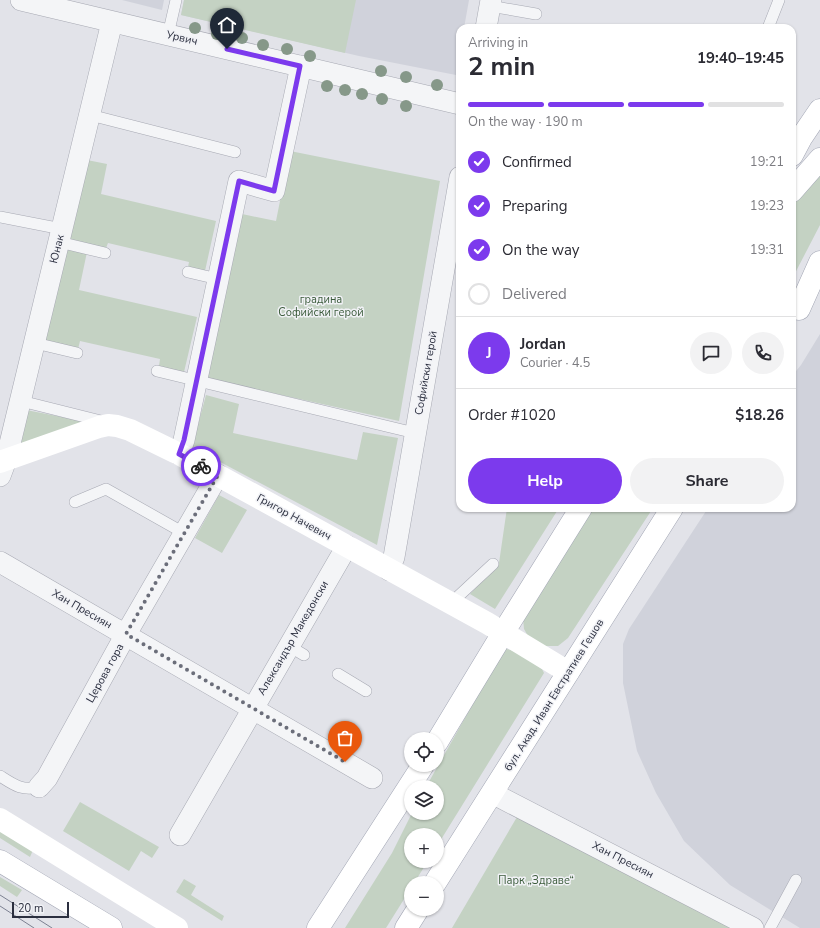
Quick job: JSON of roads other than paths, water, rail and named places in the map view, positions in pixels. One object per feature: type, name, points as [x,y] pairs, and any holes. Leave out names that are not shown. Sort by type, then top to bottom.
[{"type":"main road","points":[[796,142],[820,110]]},
{"type":"main road","points":[[796,186],[820,159]]},
{"type":"main road","points":[[796,312],[820,262]]},
{"type":"main road","points":[[796,313],[820,278]]},
{"type":"main road","name":"Григор Начевич","points":[[2,466],[99,427],[108,425],[130,430],[218,475],[451,603],[568,672]]},
{"type":"main road","points":[[443,732],[579,512]]},
{"type":"main road","name":"бул. Акад. Иван Евстратиев Гешов","points":[[439,876],[669,512]]},
{"type":"main road","points":[[318,928],[418,772]]},
{"type":"main road","points":[[0,819],[177,928]]},
{"type":"main road","points":[[0,861],[111,928]]},
{"type":"main road","points":[[406,928],[414,916]]},
{"type":"street","name":"Урвич","points":[[21,0],[456,103]]},
{"type":"street","points":[[487,24],[491,3]]},
{"type":"street","name":"Юнак","points":[[2,466],[35,342],[112,22]]},
{"type":"street","points":[[179,454],[184,440],[239,181],[274,191],[300,66]]},
{"type":"street","name":"Софийски герой","points":[[390,570],[394,557],[456,200]]},
{"type":"street","name":"Церова гора","points":[[39,787],[47,778],[126,634],[218,475]]},
{"type":"street","name":"Александър Македонски","points":[[180,835],[253,708],[297,650],[347,546]]},
{"type":"street","name":"Хан Пресиян","points":[[0,562],[372,778]]},
{"type":"street","name":"Хан Пресиян","points":[[492,793],[753,928]]},
{"type":"lane","points":[[168,35],[176,0]]},
{"type":"lane","points":[[769,24],[778,0]]},
{"type":"lane","points":[[491,3],[536,14]]},
{"type":"lane","points":[[90,115],[235,152]]},
{"type":"lane","points":[[0,217],[60,236],[105,253]]},
{"type":"lane","points":[[188,272],[218,279]]},
{"type":"lane","points":[[35,342],[76,353]]},
{"type":"lane","points":[[158,371],[415,433]]},
{"type":"lane","points":[[20,401],[96,418],[117,426]]},
{"type":"lane","points":[[75,502],[106,489],[184,533]]},
{"type":"lane","points":[[451,603],[493,564]]},
{"type":"lane","points":[[338,674],[366,690]]},
{"type":"lane","points":[[0,776],[19,788],[32,789],[39,787]]},
{"type":"lane","points":[[770,928],[796,880]]},
{"type":"tram line","points":[[0,895],[52,928]]},
{"type":"tram line","points":[[0,906],[34,928]]},
{"type":"park label","name":"градина Софийски герой","points":[[321,305]]},
{"type":"park label","name":"Парк „Здраве“","points":[[536,880]]}]
